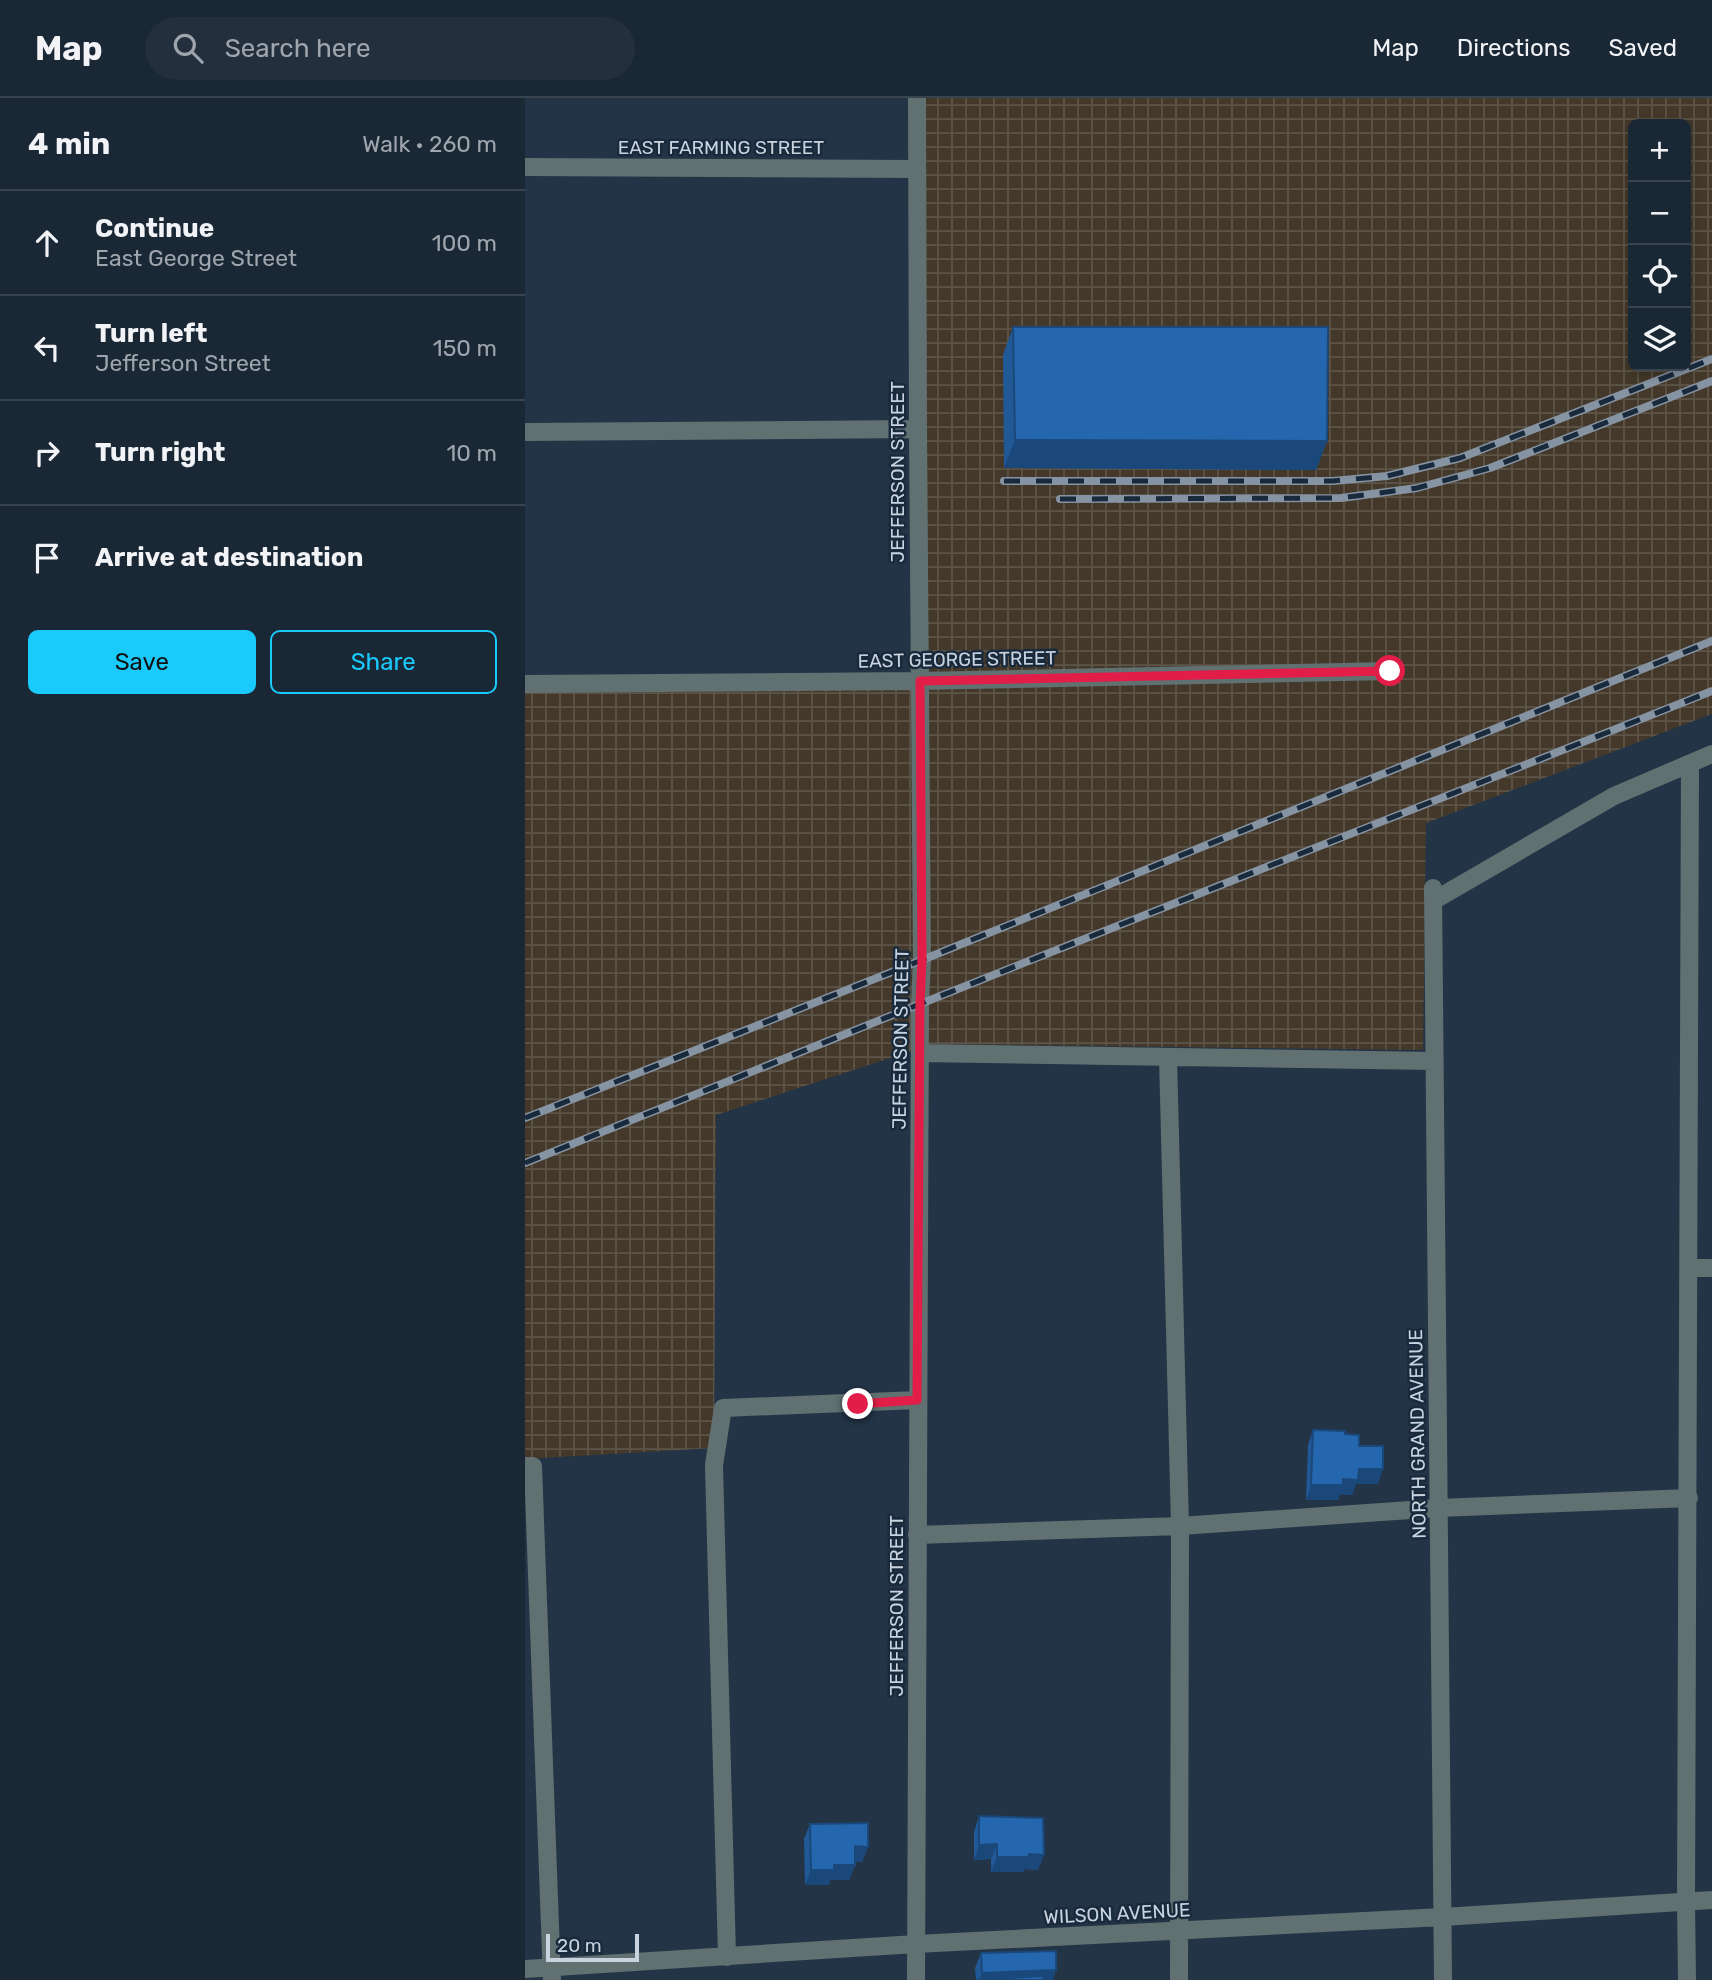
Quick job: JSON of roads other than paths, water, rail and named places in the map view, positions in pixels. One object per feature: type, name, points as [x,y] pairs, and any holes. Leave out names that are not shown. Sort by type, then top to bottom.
[{"type":"street","name":"JEFFERSON STREET","points":[[916,1980],[917,1400],[922,960],[917,98]]},
{"type":"street","name":"EAST FARMING STREET","points":[[525,167],[917,169]]},
{"type":"street","points":[[525,432],[918,429]]},
{"type":"street","name":"EAST GEORGE STREET","points":[[525,684],[920,681],[1390,671]]},
{"type":"street","points":[[1688,1980],[1686,1902],[1690,764],[1712,754]]},
{"type":"street","name":"NORTH GRAND AVENUE","points":[[1443,1980],[1433,894],[1613,796],[1690,764]]},
{"type":"street","points":[[920,1053],[1434,1061]]},
{"type":"street","points":[[1168,1057],[1180,1526],[1179,1980]]},
{"type":"street","points":[[1689,1268],[1712,1268]]},
{"type":"street","points":[[727,1957],[714,1465],[723,1408],[917,1400]]},
{"type":"street","points":[[529,1466],[552,1974]]},
{"type":"street","points":[[917,1535],[1180,1526],[1439,1508],[1689,1498]]},
{"type":"street","name":"WILSON AVENUE","points":[[525,1969],[552,1974],[727,1957],[916,1944],[1443,1917],[1712,1900]]},
{"type":"railway","points":[[1004,481],[1333,481],[1387,476],[1460,458],[1712,359]]},
{"type":"railway","points":[[1060,499],[1341,498],[1417,488],[1490,468],[1712,381]]},
{"type":"railway","points":[[525,1118],[1712,641]]},
{"type":"railway","points":[[525,1163],[1712,691]]}]
